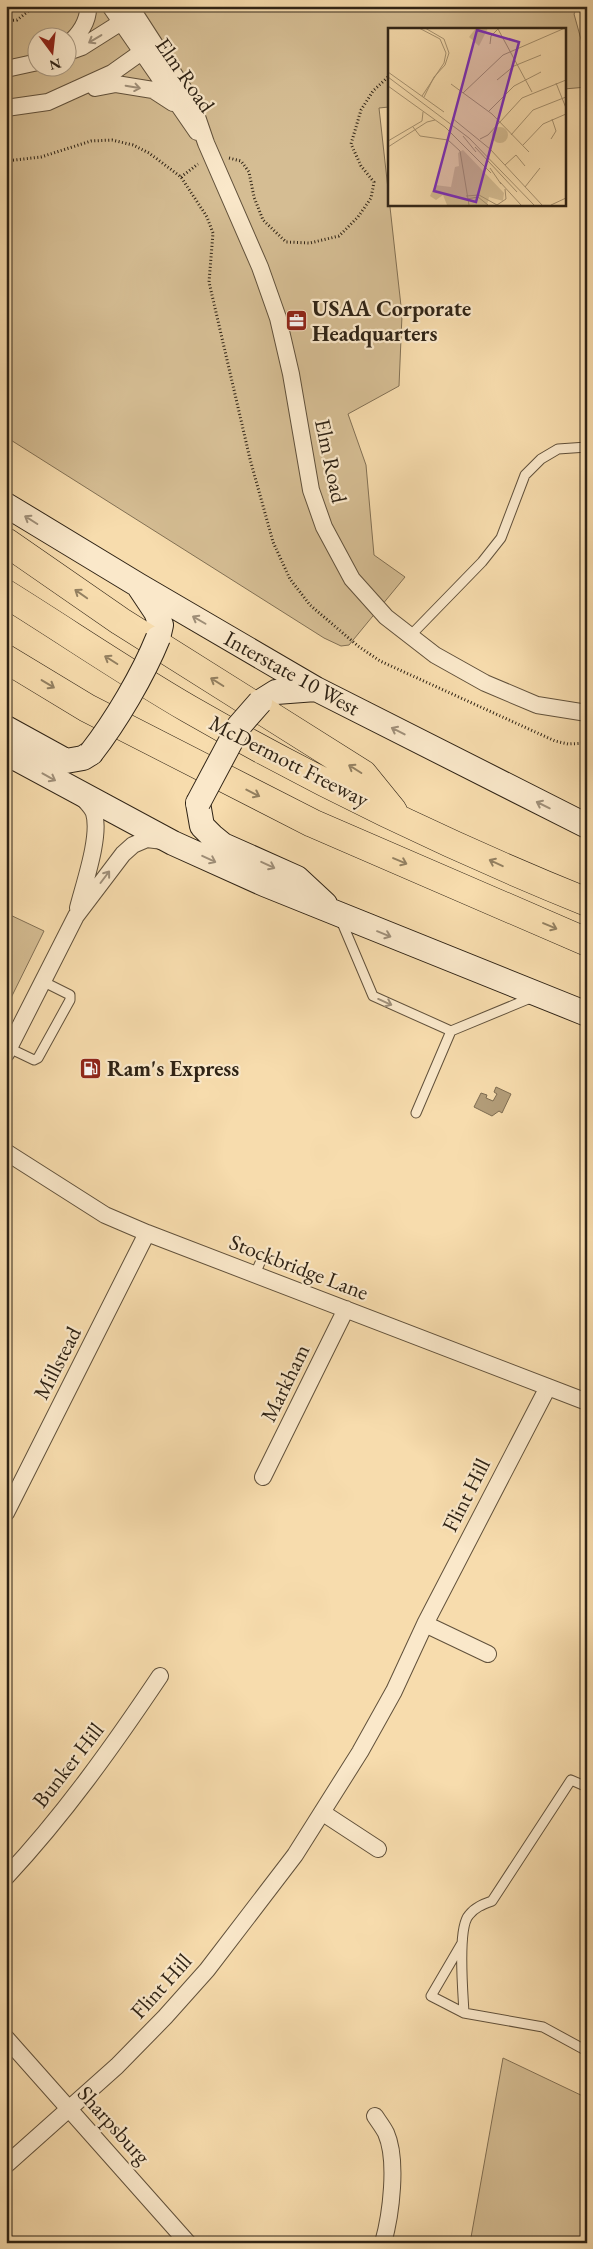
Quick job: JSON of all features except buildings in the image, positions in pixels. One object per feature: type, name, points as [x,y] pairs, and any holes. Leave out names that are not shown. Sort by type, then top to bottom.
[{"type":"highway","points":[[6,542],[120,621],[363,774],[399,818]]},
{"type":"highway","name":"McDermott Freeway","points":[[6,594],[187,708],[267,752],[399,818],[540,883],[587,902]]},
{"type":"highway","name":"McDermott Freeway","points":[[6,659],[87,708],[312,823],[587,942]]},
{"type":"main road","name":"Interstate 10 West","points":[[6,505],[316,689],[587,826]]},
{"type":"main road","points":[[6,728],[66,761],[83,758],[91,753],[105,734],[152,653],[158,638],[161,625],[138,585]]},
{"type":"main road","points":[[316,689],[276,692],[260,702],[239,726],[198,803],[202,826],[223,845],[297,878],[339,916]]},
{"type":"main road","points":[[6,753],[173,843],[339,916],[537,996],[587,1014]]},
{"type":"street","points":[[78,33],[88,15],[88,6]]},
{"type":"street","name":"Elm Road","points":[[110,6],[129,14],[179,107],[206,143]]},
{"type":"street","points":[[78,48],[129,14]]},
{"type":"street","points":[[6,108],[48,102],[112,73],[148,48]]},
{"type":"street","name":"Elm Road","points":[[148,48],[192,102],[206,143],[260,267],[278,318],[291,374],[310,490],[324,527],[352,579],[386,617],[435,655],[485,683],[538,705],[587,713]]},
{"type":"street","points":[[6,69],[28,64]]},
{"type":"street","points":[[68,93],[116,84],[153,90],[179,107]]},
{"type":"street","points":[[76,916],[97,826],[93,811],[80,794]]},
{"type":"street","points":[[8,1051],[42,980],[76,916],[123,854],[133,845],[147,839],[173,843]]},
{"type":"street","name":"Stockbridge Lane","points":[[6,1152],[105,1215],[147,1233],[587,1402]]},
{"type":"street","name":"Millstead","points":[[6,1513],[147,1233]]},
{"type":"street","name":"Markham","points":[[263,1477],[346,1308]]},
{"type":"street","name":"Flint Hill","points":[[6,2165],[117,2066],[207,1970],[256,1908],[323,1813],[394,1692],[425,1624],[548,1387]]},
{"type":"street","points":[[425,1624],[488,1654]]},
{"type":"street","name":"Bunker Hill","points":[[6,1877],[25,1857],[107,1756],[160,1676]]},
{"type":"street","points":[[323,1813],[378,1849]]},
{"type":"street","name":"Sharpsburg","points":[[6,2038],[188,2243]]},
{"type":"street","points":[[375,2116],[386,2133],[390,2149],[391,2196],[389,2221],[382,2243]]},
{"type":"lane","points":[[410,636],[482,562],[501,538],[525,476],[541,459],[558,449],[587,447]]},
{"type":"lane","points":[[339,916],[373,996],[451,1031]]},
{"type":"lane","points":[[8,1051],[34,1060],[38,1058],[70,1000],[70,995],[42,980]]},
{"type":"lane","points":[[416,1113],[451,1031],[537,996]]},
{"type":"lane","points":[[255,1274],[263,1256]]},
{"type":"lane","points":[[464,2013],[462,1929],[468,1915],[478,1906],[492,1901],[571,1780],[587,1787]]},
{"type":"lane","points":[[462,1943],[431,1996],[464,2013],[543,2027],[587,2051]]},
{"type":"path","points":[[6,21],[17,20],[35,6]]},
{"type":"path","points":[[229,158],[241,161],[249,172],[254,197],[262,220],[286,242],[310,243],[339,236],[358,218],[371,198],[374,182],[361,166],[351,144],[361,110],[373,91],[388,77]]},
{"type":"path","points":[[6,161],[41,157],[90,141],[112,140],[149,153],[180,177],[207,217],[212,233],[209,282],[250,459],[273,542],[290,579],[310,605],[358,646],[380,660],[555,741],[568,744],[587,744]]},
{"type":"path","points":[[180,177],[200,162]]},
{"type":"shaded area","name":"USAA Corporate Headquarters","points":[[6,6],[578,6],[574,14],[587,61],[587,87],[566,89],[566,28],[388,28],[388,107],[379,108],[388,205],[390,205],[402,315],[399,386],[348,414],[366,465],[374,555],[405,577],[349,645],[341,646],[324,638],[6,437]]},
{"type":"shaded area","points":[[6,913],[44,931],[6,1008]]},
{"type":"shaded area","points":[[496,1087],[511,1094],[502,1113],[499,1111],[492,1116],[474,1107],[481,1093],[487,1095],[486,1098],[493,1101],[497,1094],[494,1092]]},
{"type":"shaded area","points":[[503,2058],[587,2098],[587,2243],[470,2243]]},
{"type":"place","name":"USAA Corporate Headquarters","points":[[296,321]]},
{"type":"place","name":"Ram's Express","points":[[91,1068]]}]
